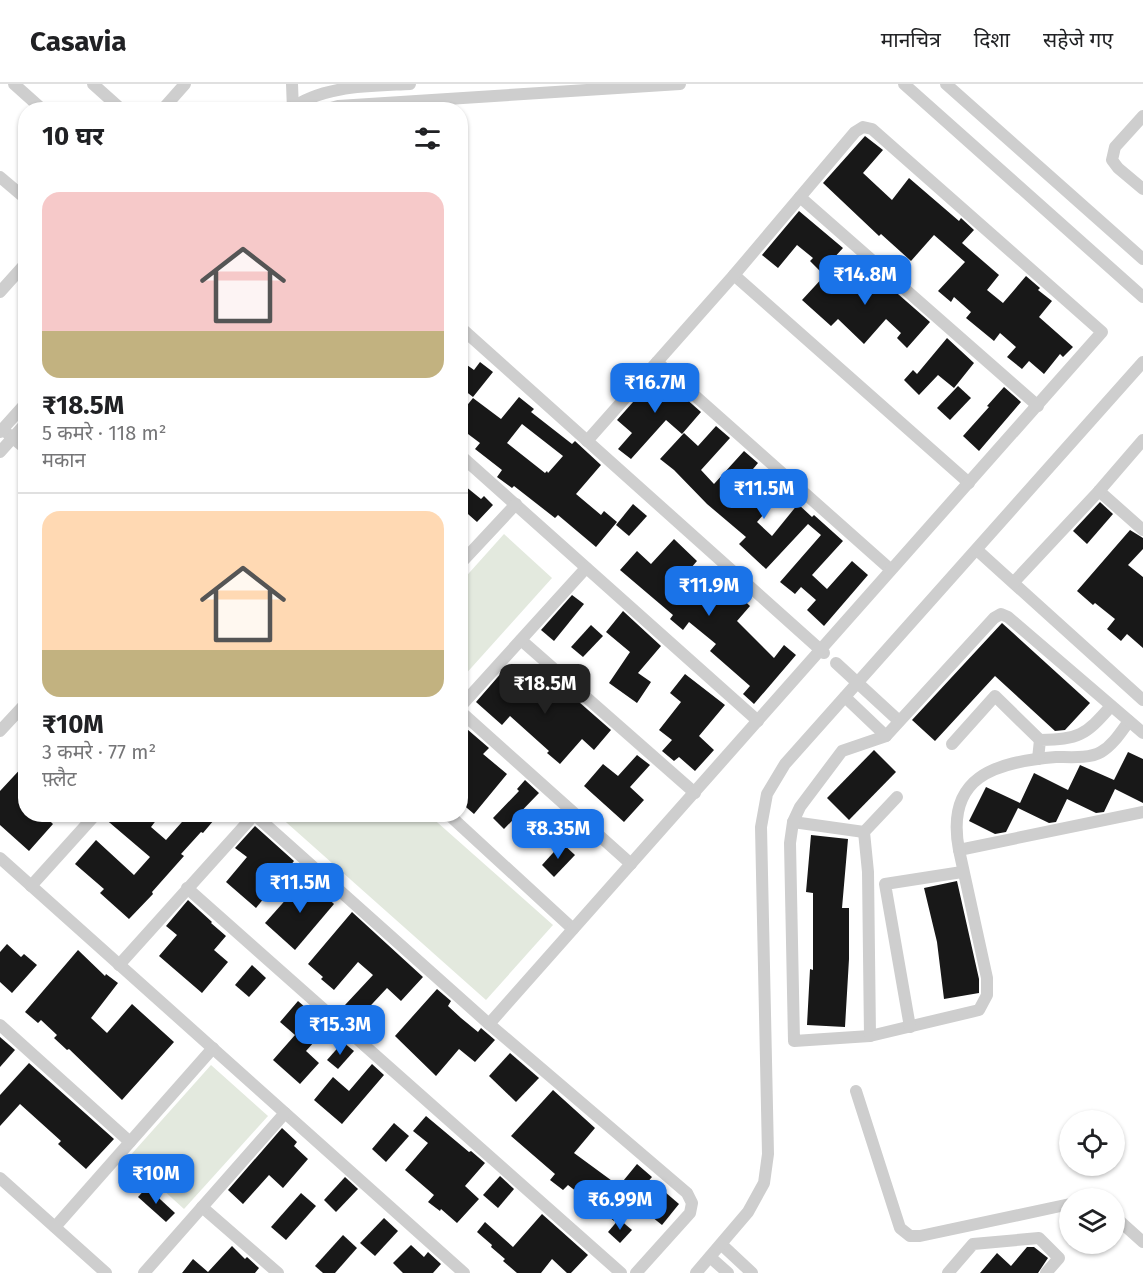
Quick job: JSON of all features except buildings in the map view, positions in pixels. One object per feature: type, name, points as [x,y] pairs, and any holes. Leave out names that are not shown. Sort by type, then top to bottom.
[{"type":"street","points":[[14,84],[34,102]]},
{"type":"street","points":[[93,84],[113,102]]},
{"type":"street","points":[[291,102],[292,84]]},
{"type":"street","points":[[305,102],[347,87],[410,84]]},
{"type":"street","points":[[400,102],[680,84]]},
{"type":"street","points":[[904,84],[1143,297]]},
{"type":"street","points":[[946,84],[1143,260]]},
{"type":"street","points":[[168,102],[182,85]]},
{"type":"street","points":[[1143,116],[1116,147],[1112,160],[1143,189]]},
{"type":"street","points":[[489,1024],[823,651],[890,569],[1102,332],[872,129],[864,127],[855,132],[734,275],[587,441]]},
{"type":"street","points":[[0,177],[18,192]]},
{"type":"street","points":[[800,197],[1038,406]]},
{"type":"street","points":[[3,284],[18,270]]},
{"type":"street","points":[[734,275],[969,483]]},
{"type":"street","points":[[468,334],[823,651]]},
{"type":"street","points":[[657,362],[890,569]]},
{"type":"street","points":[[701,1271],[748,1212],[764,1183],[768,1154],[761,827],[767,794],[785,764],[1142,365]]},
{"type":"street","points":[[4,428],[18,412]]},
{"type":"street","points":[[0,452],[18,436]]},
{"type":"street","points":[[1014,582],[1143,440]]},
{"type":"street","points":[[468,462],[758,721]]},
{"type":"street","points":[[1099,491],[1143,530]]},
{"type":"street","points":[[468,555],[516,504]]},
{"type":"street","points":[[977,550],[1143,700]]},
{"type":"street","points":[[468,700],[586,567]]},
{"type":"street","points":[[1129,721],[1101,752],[1038,759],[996,768],[978,777],[964,792],[958,809],[955,830],[962,872],[987,978],[987,995],[979,1010],[870,1036],[794,1041],[790,843],[793,822],[800,807],[842,751],[886,736],[994,618],[1001,614],[1008,617],[1143,733]]},
{"type":"street","points":[[521,640],[694,793]]},
{"type":"street","points":[[836,663],[899,721]]},
{"type":"street","points":[[952,744],[995,696],[1040,740],[1068,739],[1085,733],[1111,706]]},
{"type":"street","points":[[845,697],[886,736]]},
{"type":"street","points":[[0,731],[18,712]]},
{"type":"street","points":[[468,716],[631,864]]},
{"type":"street","points":[[1038,759],[1040,740]]},
{"type":"street","points":[[870,1036],[868,872],[864,832],[897,797]]},
{"type":"street","points":[[958,850],[1143,812]]},
{"type":"street","points":[[31,886],[89,822]]},
{"type":"street","points":[[119,965],[248,822]]},
{"type":"street","points":[[263,822],[489,1024],[687,1193],[692,1203],[690,1213],[636,1273]]},
{"type":"street","points":[[457,822],[573,929]]},
{"type":"street","points":[[793,822],[864,832]]},
{"type":"street","points":[[0,858],[464,1273]]},
{"type":"street","points":[[910,1027],[885,884],[962,872]]},
{"type":"street","points":[[187,888],[621,1273]]},
{"type":"street","points":[[0,1025],[130,1142]]},
{"type":"street","points":[[55,1227],[213,1048]]},
{"type":"street","points":[[856,1091],[900,1228],[910,1236],[920,1236],[1059,1206]]},
{"type":"street","points":[[144,1273],[285,1113]]},
{"type":"street","points":[[0,1178],[106,1273]]},
{"type":"street","points":[[202,1207],[278,1273]]},
{"type":"street","points":[[1125,1226],[1143,1242]]},
{"type":"street","points":[[948,1273],[973,1244],[1039,1238],[1059,1258],[1046,1273]]},
{"type":"street","points":[[721,1244],[752,1273]]},
{"type":"street","points":[[710,1257],[728,1273]]},
{"type":"shaded area","points":[[504,534],[552,578],[468,671],[468,574]]},
{"type":"shaded area","points":[[286,822],[437,822],[553,925],[486,1000]]},
{"type":"shaded area","points":[[211,1065],[268,1116],[184,1209],[128,1158]]}]
